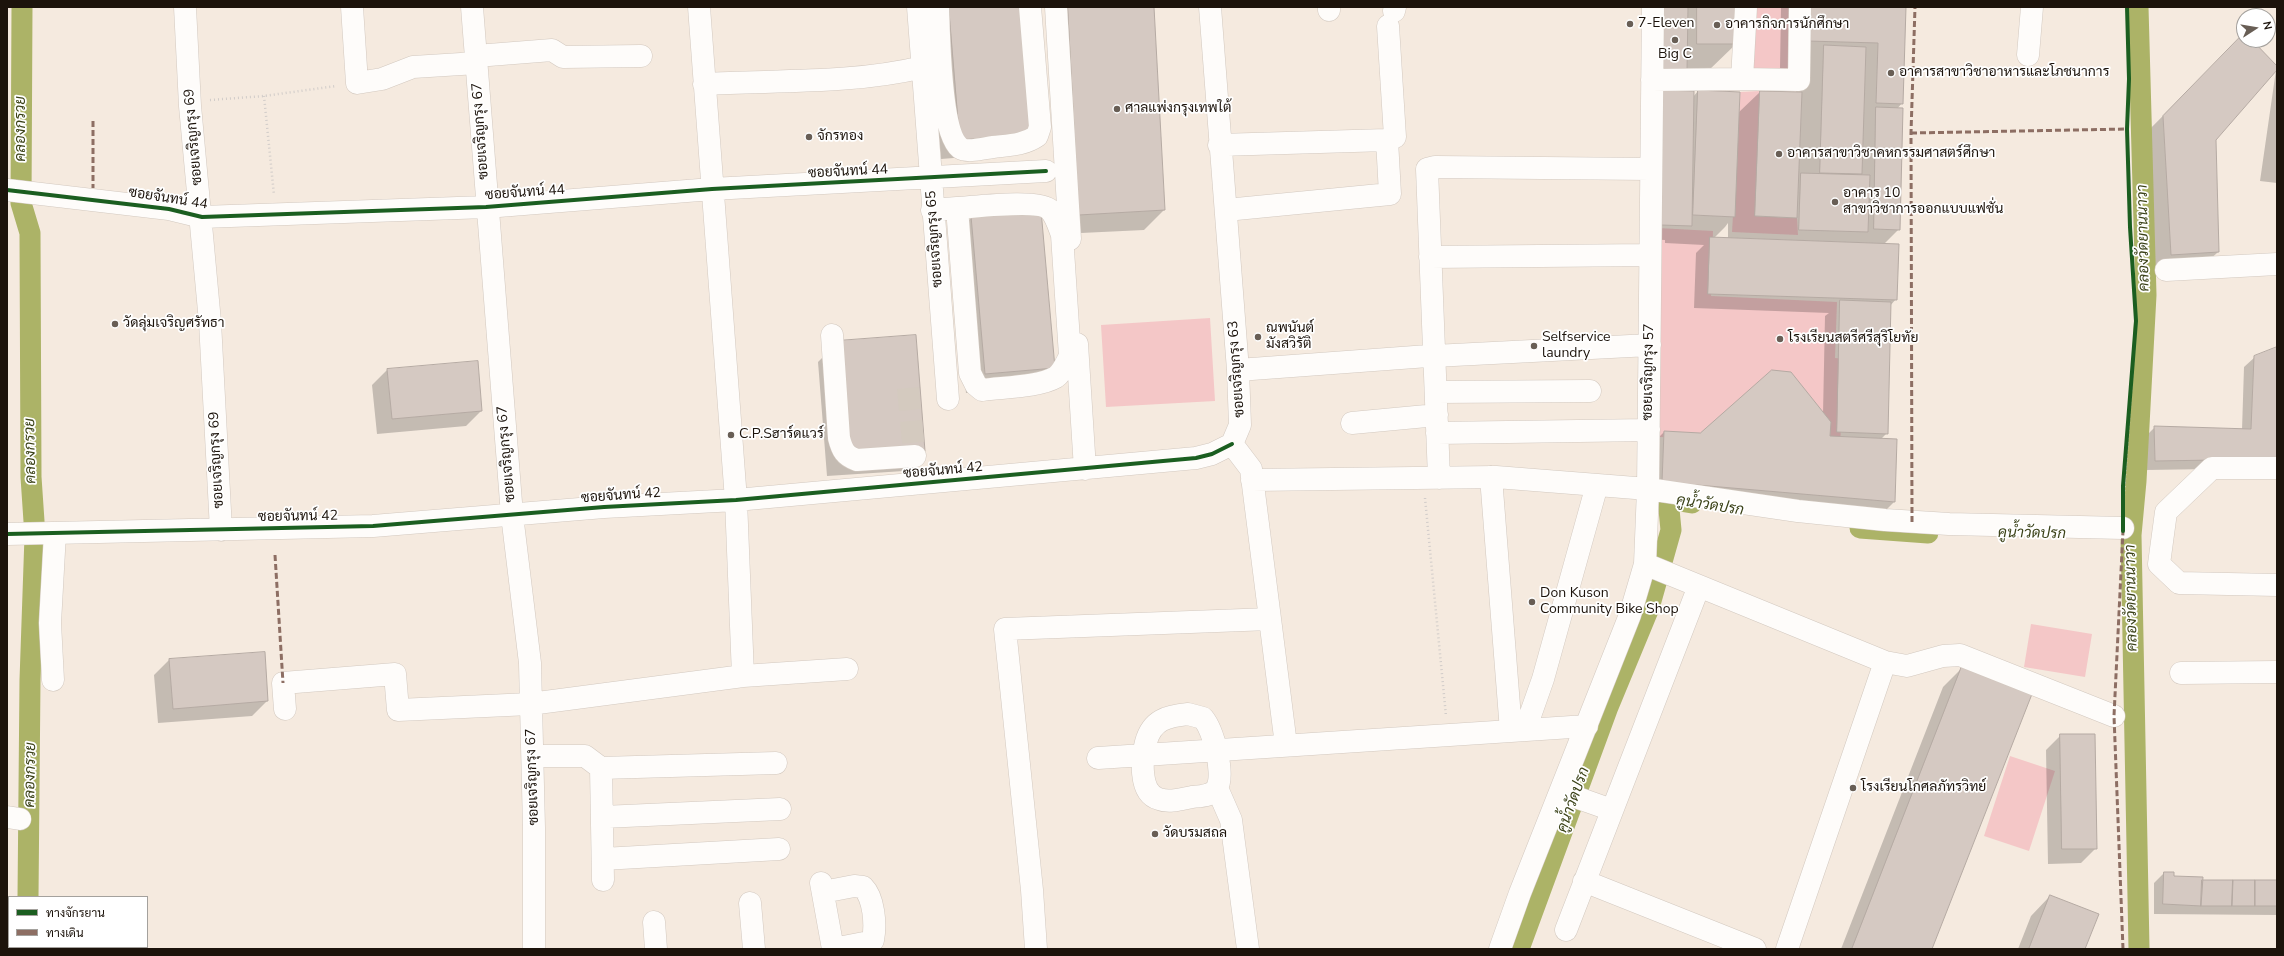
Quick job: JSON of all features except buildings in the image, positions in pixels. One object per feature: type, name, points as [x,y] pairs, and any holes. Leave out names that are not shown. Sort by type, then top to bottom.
[{"type":"street","name":"ซอยเจริญกรุง 69","points":[[185,7],[190,106],[202,217],[210,322],[221,530]]},
{"type":"street","points":[[352,7],[357,83],[382,79],[413,67],[552,50],[563,58],[641,56]]},
{"type":"street","name":"ซอยเจริญกรุง 67","points":[[472,7],[477,60],[486,207],[512,515],[530,663],[530,704],[533,756],[534,949]]},
{"type":"street","points":[[699,7],[736,500],[742,676]]},
{"type":"street","name":"ซอยเจริญกรุง 65","points":[[918,7],[930,77],[932,210],[948,399]]},
{"type":"street","points":[[938,7],[930,77],[953,139],[961,148],[971,150],[1022,144],[1037,136],[1040,127],[1030,7]]},
{"type":"street","points":[[1056,7],[1085,469]]},
{"type":"street","name":"ซอยเจริญกรุง 63","points":[[1210,7],[1238,370],[1240,425],[1232,444]]},
{"type":"street","name":"ซอยเจริญกรุง 57","points":[[1500,949],[1520,893],[1570,795],[1587,726],[1630,615],[1653,568],[1648,489],[1650,169],[1653,7]]},
{"type":"street","points":[[1742,79],[1746,7]]},
{"type":"street","points":[[1652,80],[1799,80],[1800,7]]},
{"type":"street","points":[[2028,55],[2032,7]]},
{"type":"street","points":[[1220,145],[1387,140],[1395,137],[1392,15]]},
{"type":"street","points":[[704,84],[778,83],[837,79],[930,77]]},
{"type":"street","points":[[1226,210],[1390,194],[1387,140]]},
{"type":"street","points":[[1431,477],[1437,424],[1436,392],[1431,356],[1427,169],[1435,167],[1650,169]]},
{"type":"street","name":"ซอยจันทน์ 44","points":[[7,190],[169,209],[202,217],[486,207],[712,189],[1046,171]]},
{"type":"street","points":[[932,210],[957,208],[1035,203],[1050,209],[1062,235],[1070,356],[1063,369],[1056,376],[1042,382],[982,390],[976,385],[970,373],[957,208]]},
{"type":"street","points":[[1430,257],[1650,256]]},
{"type":"street","points":[[2166,270],[2277,264]]},
{"type":"street","points":[[832,335],[839,438],[842,450],[848,457],[858,460],[914,454],[917,485]]},
{"type":"street","points":[[1238,370],[1431,356],[1650,344]]},
{"type":"street","points":[[1436,392],[1590,391]]},
{"type":"street","points":[[1352,423],[1649,430]]},
{"type":"street","points":[[1232,444],[1251,469],[1286,745]]},
{"type":"street","name":"ซอยจันทน์ 42","points":[[15,534],[373,526],[736,500],[917,485],[1196,458],[1212,454],[1232,444]]},
{"type":"street","points":[[2277,468],[2212,468],[2166,512],[2159,564],[2179,583],[2277,585]]},
{"type":"street","points":[[1252,480],[1491,477],[1648,489],[1798,511],[1885,520],[1949,524],[2123,528]]},
{"type":"street","points":[[1491,477],[1518,731]]},
{"type":"street","points":[[1518,731],[1544,679],[1597,485]]},
{"type":"street","points":[[53,533],[50,622],[53,680]]},
{"type":"street","points":[[1653,568],[1885,662],[1907,666],[1943,656],[1960,655],[2114,716]]},
{"type":"street","points":[[1566,930],[1699,586]]},
{"type":"street","points":[[1036,949],[1032,890],[1005,629],[1270,619]]},
{"type":"street","points":[[1787,949],[1885,662]]},
{"type":"street","points":[[285,709],[284,683],[395,674],[398,710],[530,704],[742,676],[847,669]]},
{"type":"street","points":[[2181,673],[2277,672]]},
{"type":"street","points":[[1217,788],[1209,795],[1172,801],[1158,799],[1150,794],[1145,782],[1143,755],[1148,736],[1159,720],[1170,716],[1188,714],[1203,718],[1208,723],[1217,750],[1219,777],[1217,788],[1231,820],[1248,949]]},
{"type":"street","points":[[1098,758],[1587,726]]},
{"type":"street","points":[[533,756],[585,756],[601,768],[776,763]]},
{"type":"street","points":[[601,768],[603,870],[779,849]]},
{"type":"street","points":[[1570,795],[1612,810]]},
{"type":"street","points":[[603,817],[780,809]]},
{"type":"street","points":[[1584,881],[1755,949]]},
{"type":"street","points":[[854,886],[863,887],[871,902],[875,932],[873,940],[833,949],[822,888],[854,886]]},
{"type":"street","points":[[750,903],[754,949]]},
{"type":"street","points":[[654,922],[656,949]]},
{"type":"path","points":[[2123,528],[2123,486],[2136,321],[2129,204],[2127,129],[2129,79],[2127,7]]},
{"type":"path","points":[[205,100],[264,96],[357,83]]},
{"type":"path","points":[[264,96],[274,203]]},
{"type":"path","points":[[1431,477],[1448,735]]},
{"type":"shaded area","points":[[1752,7],[1796,7],[1795,75],[1749,73]]},
{"type":"shaded area","points":[[1760,91],[1755,216],[1797,218],[1798,235],[1732,232],[1740,92]]},
{"type":"shaded area","points":[[1658,228],[1713,231],[1711,296],[1837,302],[1835,358],[1846,359],[1840,443],[1659,437]]},
{"type":"shaded area","points":[[1210,318],[1215,401],[1106,407],[1101,325]]},
{"type":"shaded area","points":[[2031,624],[2092,634],[2085,677],[2024,667]]},
{"type":"shaded area","points":[[2010,756],[2055,771],[2029,851],[1984,836]]},
{"type":"waterway","name":"คลองกรวย","points":[[22,7],[21,203],[30,233],[31,477],[35,536],[30,680],[28,896]]},
{"type":"waterway","name":"คลองวัดยานนาวา","points":[[2138,7],[2146,295],[2136,481],[2131,535],[2139,949]]},
{"type":"waterway","name":"คูน้ำวัดปรก","points":[[1519,949],[1608,707],[1649,608],[1671,530],[1668,499],[1692,503]]},
{"type":"waterway","name":"คูน้ำวัดปรก","points":[[1860,528],[1928,533]]},
{"type":"tunnel","points":[[908,388],[914,452]]},
{"type":"marked path","points":[[1912,522],[1911,133],[1915,7]]},
{"type":"marked path","points":[[93,121],[93,188]]},
{"type":"marked path","points":[[1911,133],[2127,129]]},
{"type":"marked path","points":[[2123,531],[2114,716],[2123,949]]},
{"type":"marked path","points":[[275,555],[283,683]]},
{"type":"cycle path","points":[[2123,531],[2123,486],[2136,321],[2130,227],[2127,129],[2129,79],[2127,7]]},
{"type":"cycle path","points":[[7,190],[169,209],[202,217],[486,207],[712,189],[1046,171]]},
{"type":"cycle path","points":[[7,534],[373,526],[604,507],[736,500],[1196,458],[1212,454],[1232,444]]},
{"type":"place","name":"7-Eleven","points":[[1630,24]]},
{"type":"place","name":"อาคารกิจการนักศึกษา","points":[[1717,25]]},
{"type":"place","name":"Big C","points":[[1675,40]]},
{"type":"place","name":"อาคารสาขาวิชาอาหารและโภชนาการ","points":[[1891,73]]},
{"type":"place","name":"ศาลแพ่งกรุงเทพใต้","points":[[1117,109]]},
{"type":"place","name":"จักรทอง","points":[[809,137]]},
{"type":"place","name":"อาคารสาขาวิชาคหกรรมศาสตร์ศึกษา","points":[[1779,154]]},
{"type":"place","name":"อาคาร 10 สาขาวิชาการออกแบบแฟชั่น","points":[[1835,202]]},
{"type":"place","name":"วัดลุ่มเจริญศรัทธา","points":[[115,324]]},
{"type":"place","name":"ณพนันต์ มังสวิรัติ","points":[[1258,337]]},
{"type":"place","name":"โรงเรียนสตรีศรีสุริโยทัย","points":[[1780,339]]},
{"type":"place","name":"Selfservice laundry","points":[[1534,346]]},
{"type":"place","name":"C.P.Sฮาร์ดแวร์","points":[[731,435]]},
{"type":"place","name":"Don Kuson Community Bike Shop","points":[[1532,602]]},
{"type":"place","name":"โรงเรียนโกศลภัทรวิทย์","points":[[1853,788]]},
{"type":"place","name":"วัดบรมสถล","points":[[1155,834]]}]
